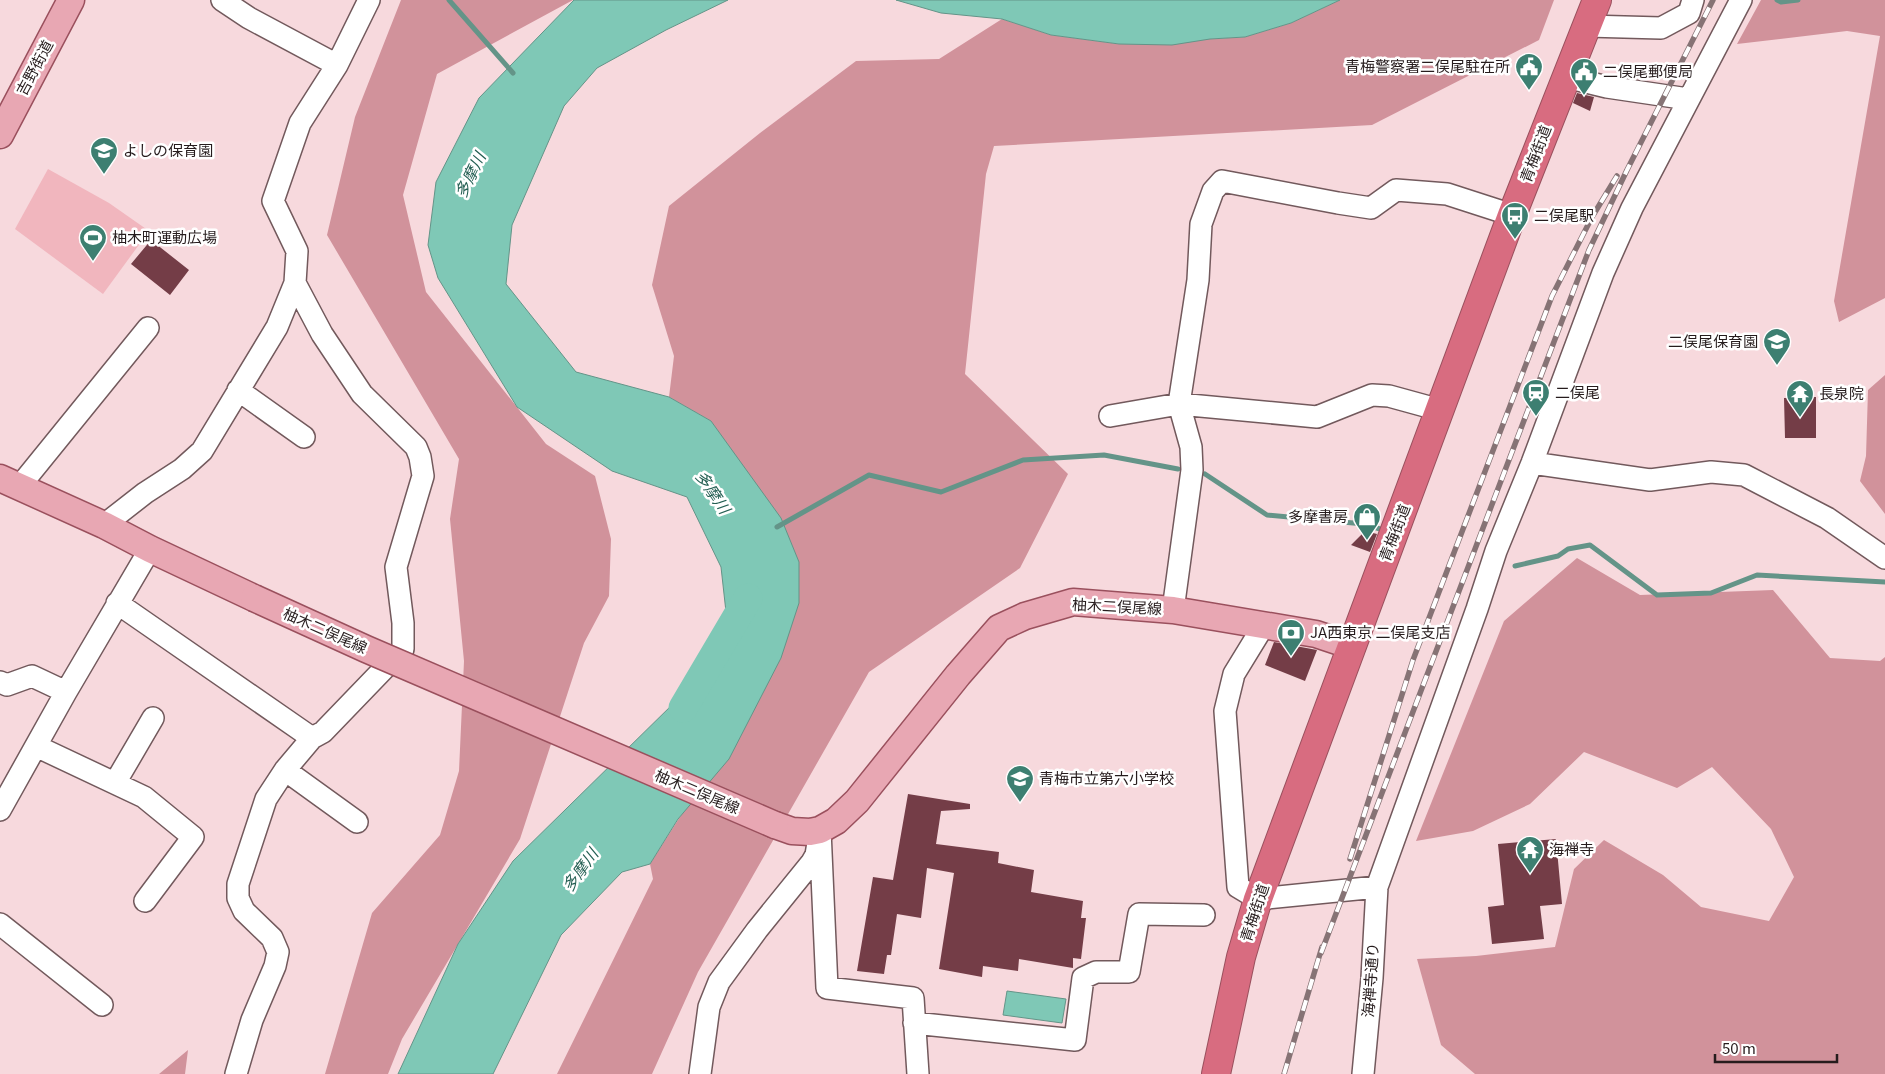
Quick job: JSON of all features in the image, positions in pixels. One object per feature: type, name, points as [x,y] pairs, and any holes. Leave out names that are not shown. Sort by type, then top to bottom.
[{"type":"highway","name":"青梅街道","points":[[1216,1074],[1241,957],[1258,900],[1512,215],[1593,11]]},
{"type":"main road","name":"吉野街道","points":[[0,136],[71,0]]},
{"type":"main road","name":"柚木二俣尾線","points":[[9,482],[366,649],[775,825],[802,832],[820,830],[836,821],[857,801],[958,675],[999,628],[1025,616],[1073,602],[1173,610],[1316,634],[1352,646]]},
{"type":"street","points":[[222,0],[249,18],[336,65]]},
{"type":"street","points":[[104,525],[145,493],[182,470],[202,451],[276,327],[295,283],[297,251],[273,201],[300,123],[336,65],[369,0]]},
{"type":"street","points":[[1593,11],[1661,28],[1689,13],[1693,0]]},
{"type":"street","name":"海禅寺通り","points":[[1363,1074],[1372,978],[1377,887],[1496,552],[1532,463],[1603,273],[1632,208],[1741,0]]},
{"type":"street","points":[[1566,77],[1607,87],[1688,99]]},
{"type":"street","points":[[1173,610],[1192,470],[1191,447],[1178,404],[1198,280],[1202,224],[1213,191],[1222,181],[1371,208],[1396,190],[1447,194],[1512,215]]},
{"type":"street","points":[[236,1074],[252,1020],[275,966],[278,952],[272,938],[244,911],[238,898],[238,884],[266,799],[285,770],[312,738],[323,732],[403,649],[403,623],[396,567],[423,476],[420,457],[416,447],[362,394],[322,334],[295,283]]},
{"type":"street","points":[[9,482],[148,328]]},
{"type":"street","points":[[238,390],[304,437]]},
{"type":"street","points":[[1110,416],[1178,404],[1317,417],[1372,395],[1389,396],[1440,410]]},
{"type":"street","points":[[1532,463],[1650,480],[1711,472],[1744,475],[1827,518],[1885,558]]},
{"type":"street","points":[[0,810],[117,603],[150,549]]},
{"type":"street","points":[[117,603],[312,738]]},
{"type":"street","points":[[1264,625],[1234,674],[1225,711],[1238,887],[1258,900],[1377,887]]},
{"type":"street","points":[[0,682],[7,686],[32,676],[66,692]]},
{"type":"street","points":[[115,783],[153,718]]},
{"type":"street","points":[[36,746],[144,797],[193,837],[145,901]]},
{"type":"street","points":[[285,770],[357,822]]},
{"type":"street","points":[[820,830],[827,988],[913,998],[918,1074]]},
{"type":"street","points":[[700,1074],[709,1007],[719,982],[757,930],[812,862],[816,855],[820,830]]},
{"type":"street","points":[[914,1023],[1076,1040],[1083,978],[1096,972],[1129,972],[1139,914],[1204,915]]},
{"type":"street","points":[[0,924],[102,1005]]},
{"type":"shaded area","points":[[401,0],[573,0],[437,74],[403,195],[426,292],[546,444],[595,476],[611,539],[609,596],[584,643],[520,839],[402,1039],[388,1074],[325,1074],[372,913],[440,835],[459,771],[464,661],[450,519],[459,459],[327,235],[355,117]]},
{"type":"shaded area","points":[[1340,0],[1554,0],[1539,40],[1372,125],[994,146],[986,174],[965,374],[1068,474],[1020,568],[869,672],[698,972],[652,1074],[557,1074],[653,879],[650,864],[781,658],[711,421],[669,397],[674,356],[652,285],[669,206],[760,133],[856,61],[939,59],[1002,19],[1051,35],[1119,44],[1245,37],[1291,23]]},
{"type":"shaded area","points":[[1761,0],[1885,0],[1885,298],[1839,322],[1834,301],[1880,36],[1847,31],[1737,44]]},
{"type":"shaded area","name":"柚木町運動広場","points":[[48,169],[109,203],[149,231],[103,294],[15,229]]},
{"type":"shaded area","points":[[1885,375],[1885,514],[1860,481],[1866,456],[1868,390]]},
{"type":"shaded area","points":[[1577,558],[1640,595],[1773,590],[1830,658],[1880,661],[1885,657],[1885,1074],[1475,1074],[1441,1045],[1417,959],[1476,956],[1555,947],[1574,869],[1604,840],[1663,875],[1701,907],[1769,921],[1794,877],[1771,829],[1712,767],[1677,788],[1584,752],[1530,804],[1473,831],[1416,841],[1504,621]]},
{"type":"shaded area","points":[[188,1050],[185,1074],[159,1074]]},
{"type":"water","points":[[574,0],[728,0],[666,30],[597,68],[564,106],[512,225],[506,284],[576,372],[669,397],[711,421],[781,518],[799,562],[799,603],[781,658],[729,759],[678,819],[650,864],[622,872],[561,935],[493,1074],[398,1074],[458,944],[513,861],[730,648],[721,567],[687,497],[612,471],[517,407],[438,278],[428,245],[436,182],[479,98]]},
{"type":"water","points":[[896,0],[1340,0],[1291,23],[1245,37],[1210,39],[1172,45],[1119,44],[1051,35],[1002,19],[941,13]]},
{"type":"water","points":[[1007,991],[1066,999],[1062,1023],[1003,1015]]},
{"type":"building","points":[[1577,93],[1594,97],[1590,111],[1573,103]]},
{"type":"building","points":[[151,240],[189,270],[170,295],[131,264]]},
{"type":"building","name":"長泉院","points":[[1816,397],[1816,438],[1785,438],[1784,398]]},
{"type":"building","name":"多摩書房","points":[[1365,531],[1377,534],[1370,552],[1351,545]]},
{"type":"building","points":[[1274,642],[1317,650],[1305,681],[1265,665]]},
{"type":"building","points":[[908,794],[970,804],[970,809],[941,811],[936,844],[999,852],[998,863],[1034,870],[1031,892],[1083,901],[1081,918],[1086,918],[1081,959],[1073,958],[1073,968],[1019,959],[1018,971],[983,966],[982,977],[939,969],[954,873],[927,868],[921,918],[897,914],[891,955],[887,955],[884,974],[857,971],[873,877],[893,880]]},
{"type":"building","name":"海禅寺","points":[[1556,839],[1562,904],[1540,906],[1544,939],[1492,944],[1488,907],[1504,905],[1498,844]]},
{"type":"waterway","points":[[449,0],[513,73]]},
{"type":"waterway","points":[[1777,0],[1781,2],[1798,0]]},
{"type":"waterway","points":[[777,527],[869,475],[941,492],[1023,460],[1104,455],[1178,469]]},
{"type":"waterway","points":[[1205,474],[1267,515],[1364,524],[1380,529]]},
{"type":"waterway","points":[[1515,566],[1558,556],[1568,549],[1590,545],[1657,595],[1711,593],[1757,575],[1885,582]]},
{"type":"waterway","name":"多摩川","points":[[683,708],[748,598]]},
{"type":"railway","points":[[1321,953],[1589,250],[1627,170],[1713,0]]},
{"type":"railway","points":[[1350,859],[1413,660],[1552,296],[1592,217],[1617,176]]},
{"type":"railway","points":[[1284,1074],[1322,947]]},
{"type":"place","name":"青梅警察署二俣尾駐在所","points":[[1529,91]]},
{"type":"place","name":"二俣尾郵便局","points":[[1584,96]]},
{"type":"place","name":"よしの保育園","points":[[104,175]]},
{"type":"place","name":"二俣尾駅","points":[[1515,240]]},
{"type":"place","name":"柚木町運動広場","points":[[93,262]]},
{"type":"place","name":"二俣尾保育園","points":[[1777,366]]},
{"type":"place","name":"二俣尾","points":[[1536,417]]},
{"type":"place","name":"長泉院","points":[[1800,418]]},
{"type":"place","name":"多摩書房","points":[[1367,541]]},
{"type":"place","name":"JA西東京 二俣尾支店","points":[[1291,657]]},
{"type":"place","name":"青梅市立第六小学校","points":[[1020,803]]},
{"type":"place","name":"海禅寺","points":[[1530,874]]}]
